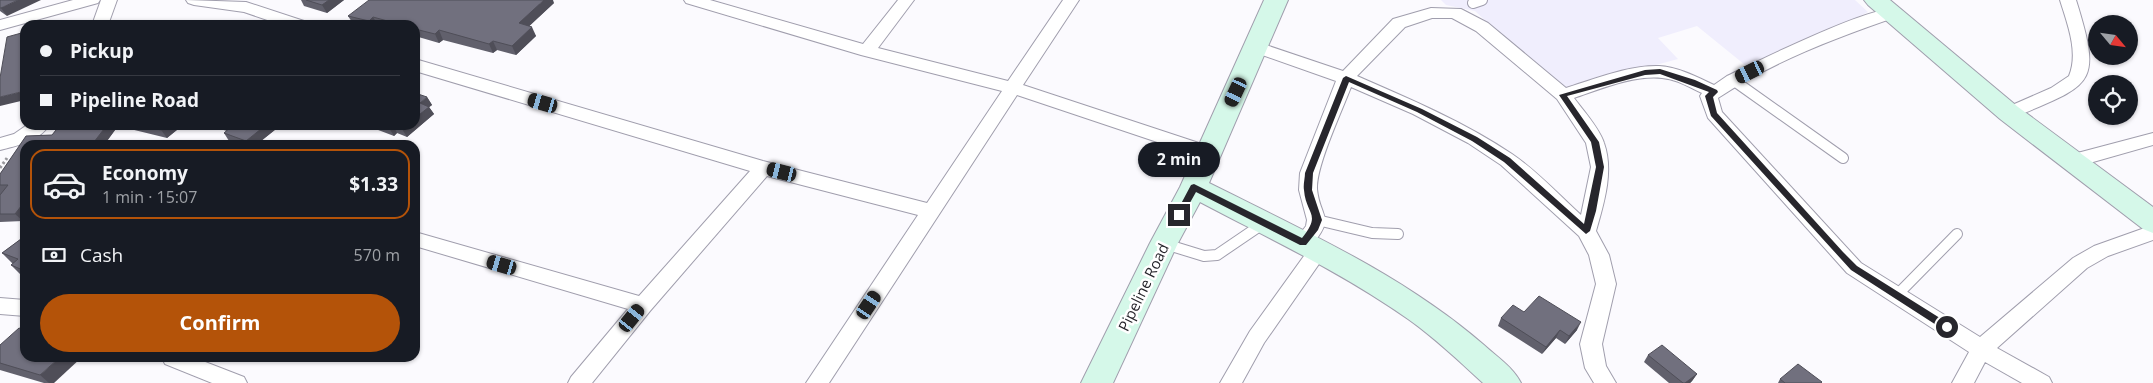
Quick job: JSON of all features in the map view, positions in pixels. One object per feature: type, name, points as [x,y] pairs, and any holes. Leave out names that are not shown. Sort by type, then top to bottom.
[{"type":"street","points":[[0,25],[92,0]]},
{"type":"street","points":[[102,20],[109,0]]},
{"type":"street","points":[[194,0],[253,3],[288,20]]},
{"type":"street","points":[[692,0],[728,4],[867,51],[1013,88],[1208,153]]},
{"type":"street","points":[[867,51],[906,0]]},
{"type":"street","points":[[817,383],[1071,0]]},
{"type":"street","name":"Pipeline Road","points":[[1097,383],[1164,243],[1194,187],[1276,0]]},
{"type":"street","points":[[2009,113],[2077,80],[2082,64],[2079,42],[2068,0]]},
{"type":"street","points":[[2041,383],[1981,349],[1854,268],[1714,114],[1709,96],[1733,80],[1833,33],[1883,6],[2009,113],[2153,222]]},
{"type":"street","points":[[1231,383],[1313,238],[1308,190],[1309,173],[1346,78],[1400,23],[1431,13],[1456,13],[1482,27],[1563,95],[1595,142],[1600,167],[1592,211],[1586,231]]},
{"type":"street","points":[[1257,47],[1346,78],[1419,110],[1474,139],[1507,160],[1586,231],[1599,255],[1606,284],[1591,344],[1596,368],[1605,383]]},
{"type":"street","points":[[420,66],[763,168],[932,211]]},
{"type":"street","points":[[1563,95],[1645,73],[1660,72],[1692,82],[1714,92]]},
{"type":"street","points":[[0,144],[20,138],[32,130]]},
{"type":"street","points":[[2072,161],[2153,139]]},
{"type":"street","points":[[579,383],[643,305],[763,168]]},
{"type":"street","points":[[1194,187],[1264,223],[1313,238],[1437,324],[1505,383]]},
{"type":"street","points":[[1963,383],[1981,349],[2080,263],[2100,252],[2153,232]]},
{"type":"street","points":[[420,240],[643,305]]},
{"type":"street","points":[[0,306],[20,308]]},
{"type":"street","points":[[183,362],[236,383]]},
{"type":"lane","points":[[1733,80],[1843,158]]},
{"type":"lane","points":[[1164,243],[1204,256],[1217,255],[1264,223]]},
{"type":"lane","points":[[1313,238],[1372,233],[1398,234]]},
{"type":"lane","points":[[1897,295],[1957,234]]},
{"type":"shaded area","points":[[1441,0],[1855,0],[1868,12],[1750,69],[1697,26],[1658,38],[1678,59],[1564,90],[1550,81],[1475,11],[1446,5]]},
{"type":"building","points":[[0,0],[18,0],[0,8]]},
{"type":"building","points":[[306,0],[329,0],[322,5]]},
{"type":"building","points":[[369,0],[544,0],[519,23],[532,27],[512,46],[493,41],[489,44],[439,30],[435,34],[420,30],[420,20],[384,20],[373,17],[370,20],[365,20],[348,16]]},
{"type":"building","points":[[20,33],[20,92],[0,97],[0,78],[7,37]]},
{"type":"building","points":[[420,95],[427,97],[420,103]]},
{"type":"building","points":[[420,103],[429,107],[420,114]]},
{"type":"building","points":[[56,130],[103,130],[96,140],[23,140],[26,136],[52,135]]},
{"type":"building","points":[[227,130],[260,130],[247,140],[224,133]]},
{"type":"building","points":[[20,145],[20,208],[15,214],[0,214],[0,195],[8,185],[0,185],[0,174]]},
{"type":"building","points":[[20,240],[20,269],[11,265],[18,259],[2,253]]},
{"type":"building","points":[[1539,296],[1581,322],[1569,336],[1560,330],[1546,347],[1501,318],[1513,305],[1524,312]]},
{"type":"building","points":[[19,328],[20,362],[55,362],[40,375],[0,363],[0,345]]},
{"type":"building","points":[[1662,345],[1697,374],[1683,383],[1648,355]]},
{"type":"building","points":[[1798,364],[1822,382],[1785,383],[1780,379]]},
{"type":"route","points":[[1179,215],[1194,187],[1303,243],[1315,228],[1317,220],[1308,190],[1309,173],[1346,78],[1419,110],[1474,139],[1507,160],[1586,231],[1592,211],[1600,167],[1595,142],[1563,95],[1645,73],[1660,72],[1692,82],[1714,92],[1709,96],[1714,114],[1840,254],[1854,268],[1947,327]]}]
